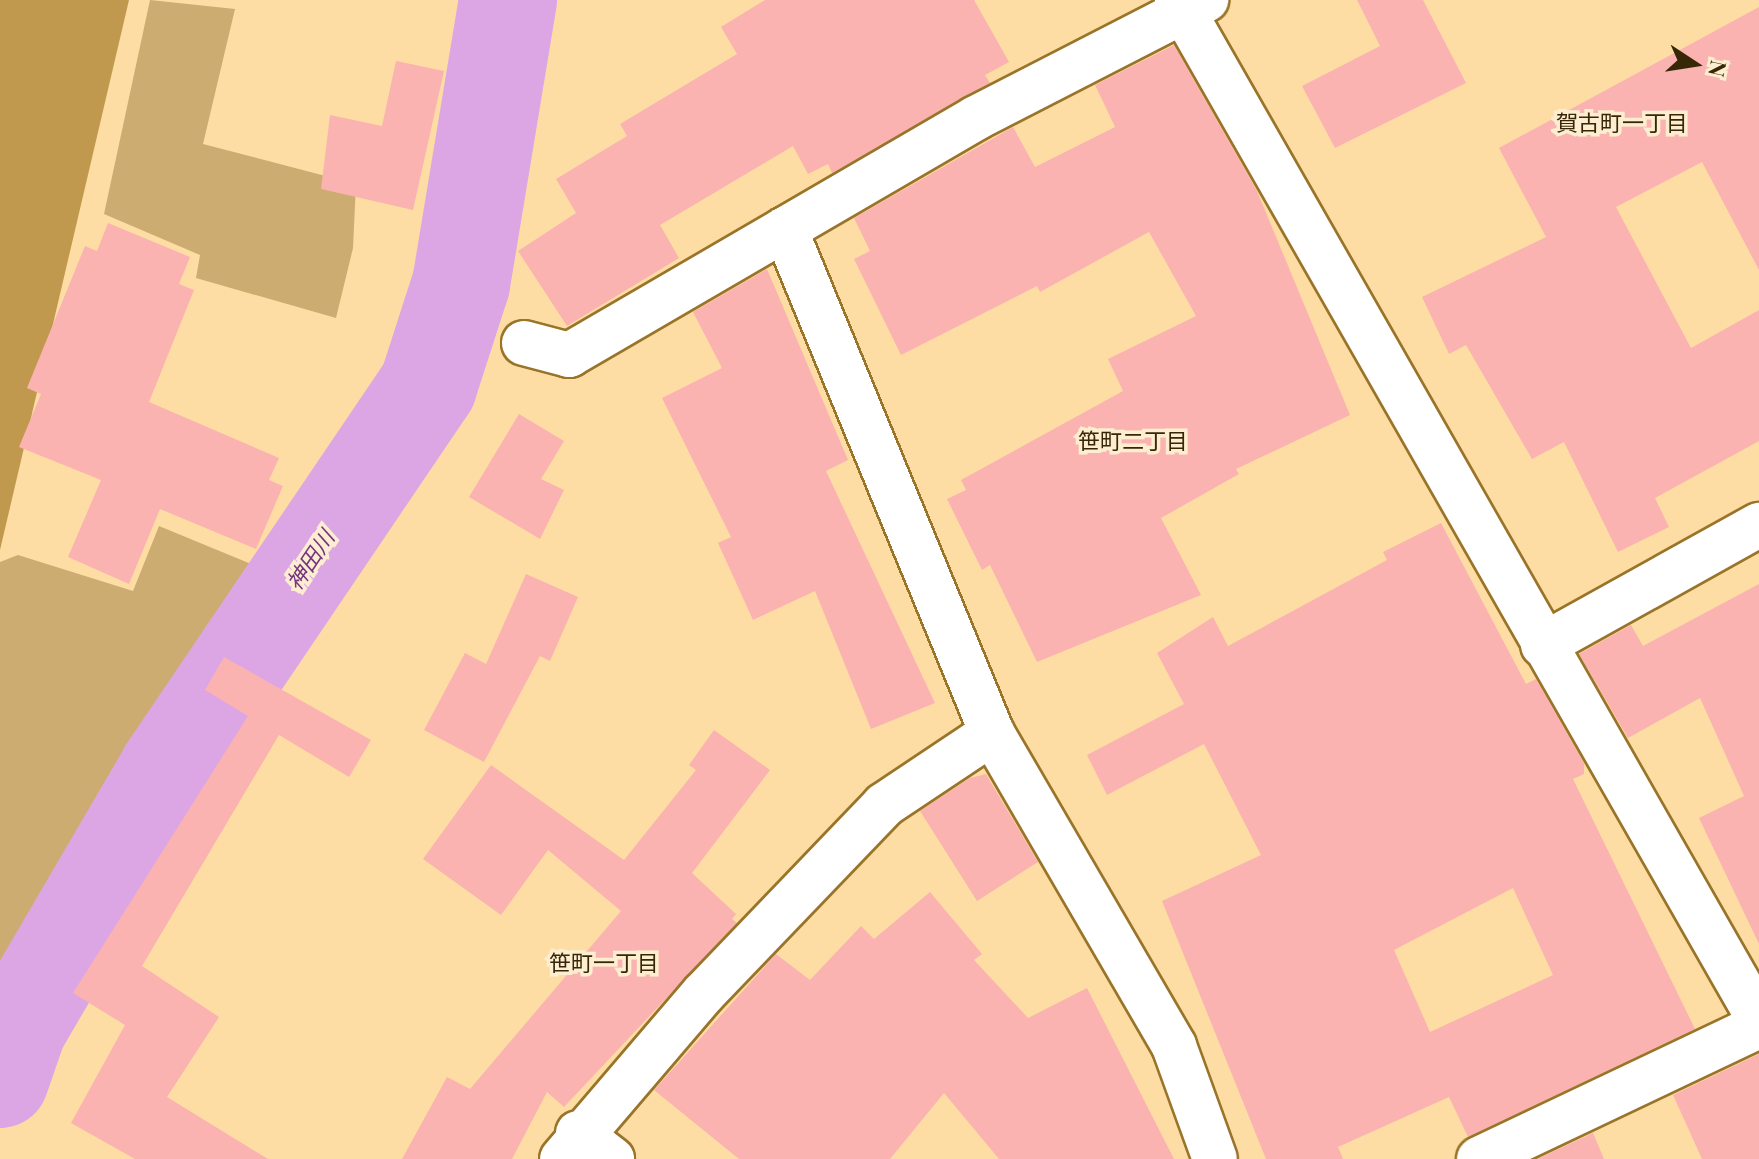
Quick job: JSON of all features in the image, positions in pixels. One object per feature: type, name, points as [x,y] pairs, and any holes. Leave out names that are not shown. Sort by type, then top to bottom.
[{"type":"street","points":[[524,343],[569,355],[976,118],[1189,4],[1543,645],[1759,1019]]},
{"type":"street","points":[[785,229],[992,733],[1174,1046],[1215,1159]]},
{"type":"street","points":[[1543,645],[1759,525]]},
{"type":"street","points":[[584,1150],[884,805],[992,733]]},
{"type":"street","points":[[1487,1157],[1759,1026]]},
{"type":"shaded area","points":[[0,0],[129,0],[0,550]]},
{"type":"shaded area","points":[[150,0],[235,9],[203,144],[356,184],[353,248],[336,318],[196,278],[200,255],[104,214]]},
{"type":"shaded area","points":[[159,526],[256,566],[36,912],[0,1020],[0,562],[18,555],[133,591]]},
{"type":"building","points":[[765,0],[974,0],[1009,62],[985,75],[990,83],[832,173],[828,164],[808,174],[793,146],[660,225],[679,258],[567,326],[518,251],[576,213],[556,179],[627,136],[620,124],[737,54],[721,27]]},
{"type":"building","points":[[1357,0],[1423,0],[1466,83],[1335,148],[1302,86],[1380,46]]},
{"type":"building","points":[[1759,7],[1759,270],[1702,162],[1616,207],[1691,348],[1759,310],[1759,441],[1655,498],[1669,527],[1618,552],[1564,442],[1532,459],[1466,345],[1449,354],[1422,297],[1546,237],[1499,148]]},
{"type":"building","points":[[1174,45],[1257,191],[1350,415],[1236,469],[1239,474],[1161,518],[1201,595],[1037,662],[990,565],[982,570],[947,499],[966,490],[961,480],[1123,391],[1108,359],[1196,316],[1149,232],[1040,292],[1037,286],[901,355],[854,259],[870,251],[854,218],[1013,127],[1035,167],[1115,127],[1095,85]]},
{"type":"building","points":[[396,61],[444,71],[413,210],[321,189],[330,115],[382,126]]},
{"type":"building","points":[[108,223],[190,257],[179,284],[194,290],[149,402],[279,458],[269,480],[283,486],[256,549],[160,509],[129,584],[68,557],[101,480],[19,447],[41,394],[27,388],[85,246],[97,251]]},
{"type":"building","points":[[767,269],[848,460],[826,471],[935,703],[871,729],[815,591],[753,620],[718,543],[731,537],[662,398],[722,368],[693,312]]},
{"type":"building","points":[[519,414],[564,441],[541,479],[564,490],[540,539],[469,497]]},
{"type":"building","points":[[1441,523],[1526,684],[1536,679],[1584,763],[1584,774],[1573,779],[1695,1029],[1468,1137],[1449,1097],[1338,1147],[1343,1159],[1266,1159],[1162,901],[1261,855],[1204,744],[1107,795],[1087,755],[1184,704],[1157,653],[1213,617],[1228,646],[1387,560],[1383,552]],"holes":[[[1513,888],[1553,975],[1430,1032],[1394,950]]]},
{"type":"building","points":[[526,574],[578,597],[550,661],[540,656],[484,762],[424,730],[465,653],[486,664]]},
{"type":"building","points":[[1759,584],[1759,944],[1699,818],[1744,796],[1700,698],[1628,738],[1579,654],[1631,625],[1643,646]]},
{"type":"building","points":[[224,657],[371,740],[349,777],[279,735],[142,966],[219,1017],[167,1097],[268,1159],[135,1159],[71,1123],[125,1025],[73,993],[248,716],[205,690]]},
{"type":"building","points":[[714,730],[770,770],[692,873],[736,914],[732,919],[737,923],[564,1107],[547,1092],[512,1159],[402,1159],[447,1077],[470,1089],[621,911],[548,850],[501,915],[423,859],[491,765],[624,860],[696,770],[689,765]]},
{"type":"building","points":[[986,774],[1038,862],[977,901],[920,811],[970,778]]},
{"type":"building","points":[[930,892],[982,954],[974,960],[1028,1018],[1087,988],[1174,1159],[999,1159],[944,1093],[890,1159],[739,1159],[654,1090],[776,954],[810,980],[861,926],[874,939]]},
{"type":"building","points":[[1759,1054],[1759,1159],[1702,1159],[1673,1095]]},
{"type":"building","points":[[1593,1133],[1604,1159],[1537,1159]]},
{"type":"waterway","name":"神田川","points":[[0,1079],[18,1027],[168,770],[428,386],[461,284],[508,0]]},
{"type":"district","name":"賀古町一丁目","points":[[1622,123]]},
{"type":"district","name":"笹町二丁目","points":[[1133,441]]},
{"type":"district","name":"笹町一丁目","points":[[604,963]]}]
